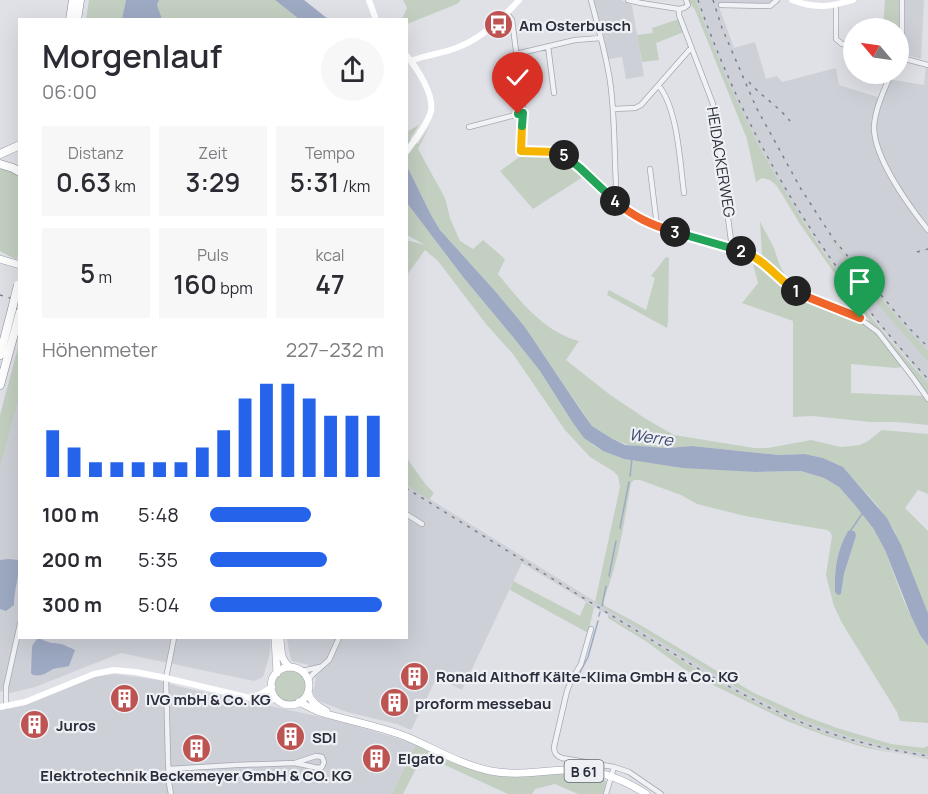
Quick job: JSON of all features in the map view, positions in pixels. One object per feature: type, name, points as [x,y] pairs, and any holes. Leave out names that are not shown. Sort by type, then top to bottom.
[{"type":"highway","points":[[70,18],[73,0]]},
{"type":"highway","points":[[77,18],[80,0]]},
{"type":"highway","points":[[0,154],[18,146]]},
{"type":"highway","points":[[0,164],[18,171]]},
{"type":"highway","points":[[0,385],[18,292]]},
{"type":"highway","points":[[0,355],[16,311]]},
{"type":"main road","points":[[0,259],[18,265]]},
{"type":"main road","points":[[278,639],[275,653],[278,668],[272,682],[276,699],[287,704],[299,702],[308,692],[308,681],[302,671],[290,667],[283,661],[278,639]]},
{"type":"main road","points":[[277,673],[290,667]]},
{"type":"main road","name":"B 61","points":[[308,692],[309,698],[314,703],[336,716]]},
{"type":"main road","name":"B 61","points":[[299,702],[318,711],[407,737],[478,768],[504,773],[583,770],[630,784],[645,794]]},
{"type":"street","points":[[369,0],[375,18]]},
{"type":"street","points":[[408,149],[431,110],[429,96],[411,61],[464,45],[507,13],[519,0]]},
{"type":"street","points":[[591,0],[610,82],[613,109],[616,184],[612,199]]},
{"type":"street","points":[[628,0],[679,9],[684,8],[687,3]]},
{"type":"street","points":[[721,5],[770,6],[777,0]]},
{"type":"street","points":[[792,0],[810,6],[826,7],[853,0]]},
{"type":"street","points":[[902,0],[902,18]]},
{"type":"street","points":[[836,5],[836,39],[843,44]]},
{"type":"street","name":"HEIDACKERWEG","points":[[679,9],[679,15],[713,104],[732,248]]},
{"type":"street","points":[[507,13],[512,20],[523,104],[521,151],[547,151],[561,154],[580,168],[612,199],[640,219],[758,258],[801,294],[849,313],[869,324],[878,332],[928,399]]},
{"type":"street","points":[[516,54],[576,40],[601,38]]},
{"type":"street","points":[[548,46],[554,93]]},
{"type":"street","points":[[613,109],[638,107],[691,48]]},
{"type":"street","points":[[909,60],[928,65]]},
{"type":"street","points":[[887,84],[877,112],[874,126],[875,140],[879,153],[900,189],[928,230]]},
{"type":"street","points":[[659,86],[662,88],[674,125],[684,193]]},
{"type":"street","points":[[469,127],[523,113]]},
{"type":"street","points":[[650,169],[657,226]]},
{"type":"street","points":[[408,515],[422,524]]},
{"type":"street","points":[[591,629],[581,664],[567,691],[554,752],[561,758],[614,767],[629,772],[661,794]]},
{"type":"street","points":[[18,633],[3,707],[25,702],[94,674],[114,670],[166,678],[259,700],[276,699]]},
{"type":"street","points":[[171,794],[166,678],[174,639]]},
{"type":"street","points":[[308,681],[329,660],[339,639]]},
{"type":"street","points":[[302,671],[322,666]]},
{"type":"street","points":[[249,697],[261,694],[272,687]]},
{"type":"street","points":[[169,769],[295,763],[318,768],[323,766],[324,762],[318,755],[295,763]]},
{"type":"street","points":[[606,794],[614,767]]},
{"type":"shaded area","points":[[592,0],[621,0],[632,5],[644,76],[626,79],[622,57],[608,59]]},
{"type":"shaded area","points":[[696,0],[775,0],[768,5],[718,4],[734,48],[755,42],[766,79],[777,76],[782,82],[836,68],[839,85],[880,98],[885,84],[909,83],[924,85],[926,67],[928,67],[928,383],[846,285],[788,198],[744,117],[715,53]]},
{"type":"shaded area","points":[[905,0],[924,0],[921,59],[909,56],[909,18],[904,18]]},
{"type":"shaded area","points":[[18,403],[18,639],[271,639],[269,657],[263,677],[254,681],[121,653],[35,687],[10,693],[0,691],[0,467]]},
{"type":"shaded area","points":[[408,486],[729,684],[790,716],[849,737],[891,748],[928,754],[928,758],[847,741],[788,719],[727,687],[522,563],[462,690],[437,677],[411,730],[397,724],[347,712],[319,701],[313,692],[316,678],[308,665],[292,661],[287,639],[408,639]]},
{"type":"shaded area","points":[[115,674],[158,680],[340,721],[416,744],[392,794],[0,794],[0,710],[19,706],[94,676]]},
{"type":"green space","points":[[89,0],[126,0],[122,18],[86,18]]},
{"type":"green space","points":[[159,0],[275,0],[298,18],[162,18],[157,5]]},
{"type":"green space","points":[[403,0],[461,0],[457,4],[408,24],[408,18],[402,18],[407,8]]},
{"type":"green space","points":[[688,0],[696,0],[739,104],[792,204],[856,297],[928,383],[928,425],[813,416],[793,417],[793,321],[742,303],[758,283],[751,256],[762,257],[760,221],[782,270],[792,282],[812,296],[868,322],[869,320],[800,224],[777,186],[770,180],[762,178],[756,182],[747,139],[695,10]],"holes":[[[851,364],[896,368],[906,366],[927,396],[851,393]]]},
{"type":"green space","points":[[885,0],[899,0],[900,18],[884,18]]},
{"type":"green space","points":[[679,19],[684,32],[656,43],[659,60],[642,62],[637,35],[653,33],[652,28]]},
{"type":"green space","points":[[419,125],[410,139],[418,144],[430,125],[418,149],[445,198],[450,218],[460,241],[473,249],[483,240],[505,259],[498,274],[524,305],[555,331],[579,341],[566,360],[609,394],[646,419],[674,435],[754,448],[768,448],[811,440],[841,447],[860,445],[882,430],[928,434],[928,494],[918,490],[905,508],[928,531],[928,613],[894,530],[877,505],[843,467],[823,458],[805,454],[779,455],[692,446],[667,448],[634,446],[611,438],[592,426],[525,327],[440,230],[408,168],[408,131]]},
{"type":"green space","points":[[557,153],[586,175],[533,209],[500,171],[522,155]]},
{"type":"green space","points":[[0,167],[9,168],[18,175],[17,260],[0,251]]},
{"type":"green space","points":[[408,204],[463,277],[540,371],[571,420],[593,445],[603,451],[624,459],[652,463],[756,472],[801,471],[824,478],[839,487],[873,528],[885,550],[903,599],[920,635],[928,646],[928,723],[900,721],[897,712],[842,623],[834,606],[826,575],[832,536],[827,530],[745,516],[697,504],[681,495],[640,480],[634,480],[631,483],[617,558],[603,602],[605,606],[754,693],[837,728],[891,744],[923,748],[928,746],[928,754],[891,748],[849,737],[790,716],[730,684],[595,602],[620,487],[618,476],[590,457],[565,430],[513,354],[486,324],[438,261],[425,250],[408,274],[408,241],[425,245],[408,236]],"holes":[[[848,531],[856,536],[844,574],[841,594],[835,592],[835,576],[839,553]]]},
{"type":"green space","points":[[826,233],[928,351],[928,362],[876,302]]},
{"type":"green space","points":[[666,257],[669,258],[667,328],[607,295],[609,290],[646,310],[655,278],[651,276]]},
{"type":"green space","points":[[18,348],[18,403],[0,467],[0,415]]},
{"type":"green space","points":[[408,460],[434,493],[429,500],[408,486]]},
{"type":"green space","points":[[513,581],[580,616],[586,602],[594,607],[588,633],[510,590]]},
{"type":"green space","points":[[608,615],[718,682],[787,718],[856,743],[928,759],[867,748],[787,721],[684,669],[647,642],[608,618]]},
{"type":"green space","points":[[290,670],[301,675],[306,686],[301,697],[290,702],[279,697],[274,686],[279,675]]},
{"type":"green space","points":[[416,744],[456,764],[499,776],[568,773],[595,776],[606,781],[604,794],[578,794],[555,784],[535,789],[532,794],[508,794],[423,755],[403,794],[392,794]]},
{"type":"water","points":[[126,0],[159,0],[157,5],[162,18],[122,18]]},
{"type":"water","points":[[275,0],[304,0],[327,18],[298,18]]},
{"type":"water","points":[[408,168],[440,230],[525,327],[592,426],[625,445],[667,448],[692,446],[779,455],[805,454],[823,458],[843,467],[887,518],[901,545],[928,613],[928,646],[911,616],[885,550],[873,528],[839,487],[824,478],[801,471],[756,472],[683,468],[624,459],[603,451],[584,438],[540,371],[463,277],[408,204]]},
{"type":"water","points":[[851,530],[856,536],[844,574],[841,594],[838,595],[835,592],[837,560],[844,538]]},
{"type":"water","points":[[0,560],[18,560],[14,605],[6,611],[0,609]]},
{"type":"water","points":[[37,639],[61,644],[75,650],[69,666],[53,669],[42,675],[33,675],[31,673],[32,646]]},
{"type":"waterway","points":[[630,476],[632,459]]},
{"type":"waterway","points":[[620,528],[629,482]]},
{"type":"waterway","points":[[851,530],[862,514]]},
{"type":"waterway","points":[[609,576],[616,541]]},
{"type":"waterway","points":[[602,606],[606,586]]},
{"type":"waterway","points":[[599,616],[600,612]]},
{"type":"waterway","points":[[577,678],[588,657],[598,621]]},
{"type":"railway","points":[[698,0],[740,103],[793,201],[823,248],[856,293],[928,379]]},
{"type":"railway","points":[[713,0],[722,28],[756,107],[801,189],[834,240],[928,347]]},
{"type":"railway","points":[[749,82],[790,121]]},
{"type":"railway","points":[[917,252],[928,249]]},
{"type":"railway","points":[[0,295],[18,300]]},
{"type":"railway","points":[[408,489],[691,665],[766,706],[845,738],[928,756]]},
{"type":"place","name":"Am Osterbusch","points":[[498,25]]},
{"type":"place","name":"Ronald Althoff Kälte-Klima GmbH & Co. KG","points":[[415,676]]},
{"type":"place","name":"IVG mbH & Co. KG","points":[[125,699]]},
{"type":"place","name":"proform messebau","points":[[394,703]]},
{"type":"place","name":"Juros","points":[[35,725]]},
{"type":"place","name":"SDI","points":[[291,737]]},
{"type":"place","name":"Elektrotechnik Beckemeyer GmbH & CO. KG","points":[[196,748]]},
{"type":"place","name":"Elgato","points":[[377,758]]},
{"type":"route","points":[[518,114],[523,113],[521,151],[547,151],[561,154],[580,168],[621,206],[640,219],[750,254],[764,262],[777,276],[801,294],[860,318]]},
{"type":"water label","name":"Werre","points":[[651,437]]}]
